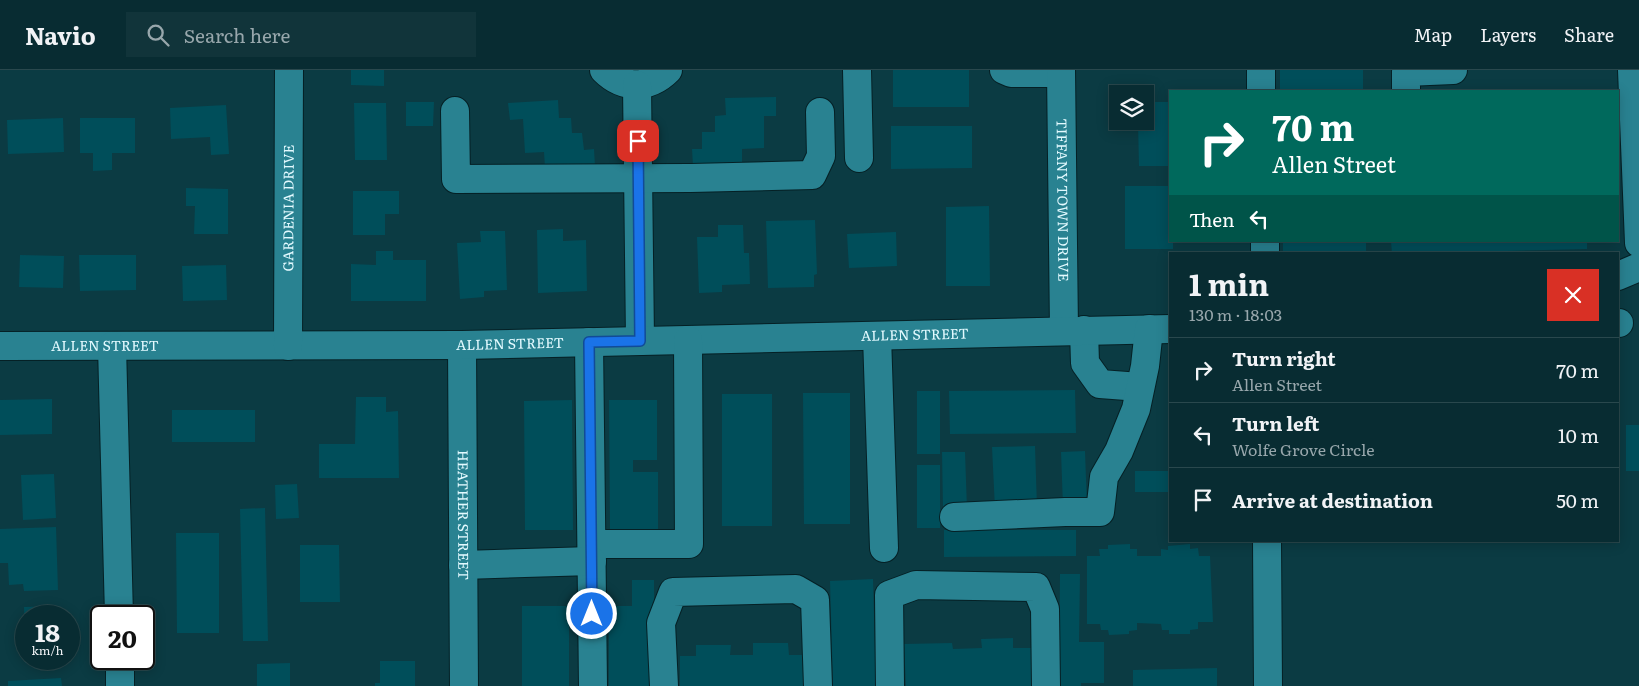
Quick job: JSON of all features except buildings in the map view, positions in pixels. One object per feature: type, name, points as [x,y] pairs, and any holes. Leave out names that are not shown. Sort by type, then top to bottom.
[{"type":"street","name":"GARDENIA DRIVE","points":[[288,346],[289,70]]},
{"type":"street","points":[[604,70],[618,81],[637,85],[654,81],[668,70]]},
{"type":"street","points":[[857,70],[859,158]]},
{"type":"street","points":[[1004,70],[1011,73],[1060,72]]},
{"type":"street","points":[[1261,70],[1261,90]]},
{"type":"street","points":[[1406,90],[1406,72],[1454,70]]},
{"type":"street","points":[[1632,70],[1626,120],[1639,243]]},
{"type":"street","name":"TIFFANY TOWN DRIVE","points":[[1060,72],[1074,330],[1085,363],[1100,384],[1140,387]]},
{"type":"street","points":[[637,85],[640,341]]},
{"type":"street","points":[[455,111],[456,179],[766,177],[812,174],[821,156],[820,112]]},
{"type":"street","points":[[1619,276],[1639,267]]},
{"type":"street","name":"ALLEN STREET","points":[[0,346],[462,345],[1159,329]]},
{"type":"street","points":[[954,517],[1100,512],[1104,477],[1119,451],[1136,409],[1145,366],[1159,329]]},
{"type":"street","points":[[876,336],[884,548]]},
{"type":"street","points":[[463,565],[689,544],[688,340]]},
{"type":"street","points":[[589,342],[593,686]]},
{"type":"street","name":"HEATHER STREET","points":[[462,345],[464,686]]},
{"type":"street","points":[[112,346],[119,605]]},
{"type":"street","points":[[1267,542],[1268,686]]},
{"type":"street","points":[[890,686],[889,595],[916,584],[1036,587],[1045,608],[1046,686]]},
{"type":"street","points":[[664,686],[661,623],[673,592],[796,589],[815,600],[818,686]]},
{"type":"street","points":[[120,670],[120,686]]},
{"type":"route","points":[[592,614],[589,342],[640,341],[638,141]]}]
